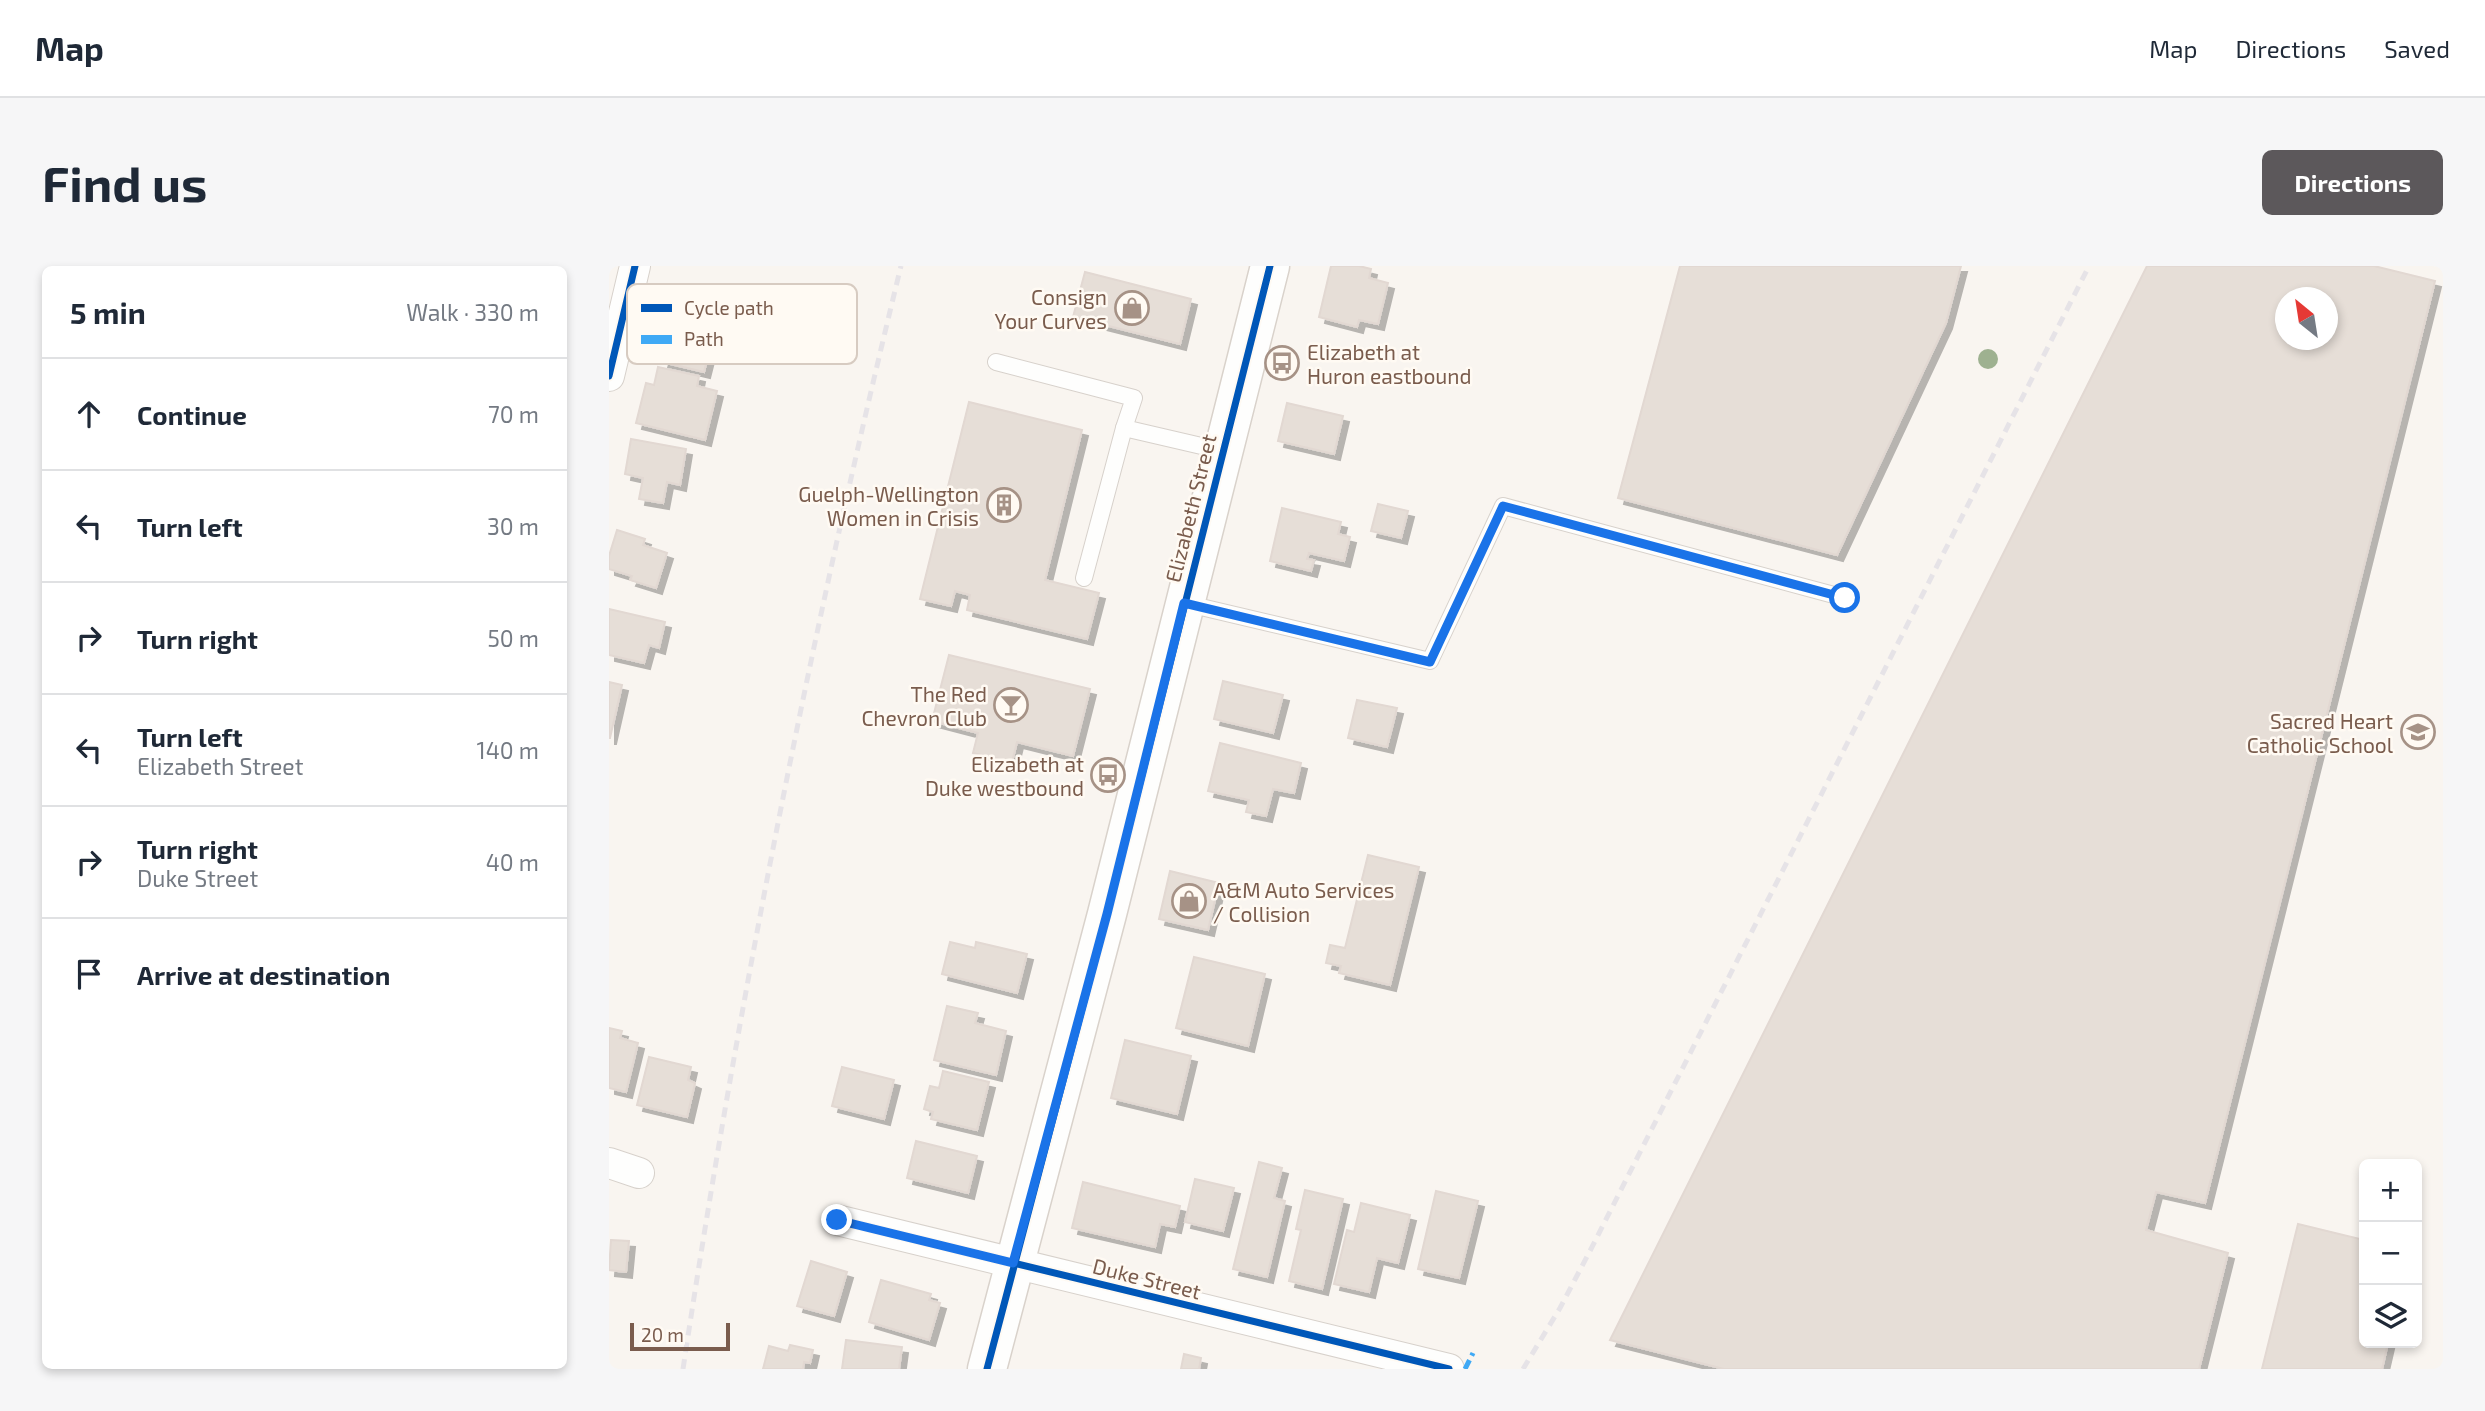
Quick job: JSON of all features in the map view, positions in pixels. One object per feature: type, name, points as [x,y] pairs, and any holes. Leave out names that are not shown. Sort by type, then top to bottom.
[{"type":"main road","name":"Elizabeth Street","points":[[987,1369],[1107,914],[1270,266]]},
{"type":"street","points":[[631,284],[635,266]]},
{"type":"street","points":[[609,376],[627,300]]},
{"type":"street","points":[[609,1163],[639,1172]]},
{"type":"street","name":"Duke Street","points":[[837,1220],[1449,1369]]},
{"type":"lane","points":[[996,362],[1134,398],[1083,578]]},
{"type":"lane","points":[[1124,428],[1223,451]]},
{"type":"lane","points":[[1184,603],[1430,662],[1503,506],[1845,598]]},
{"type":"building","points":[[1331,266],[1371,269],[1369,278],[1388,283],[1378,324],[1359,320],[1357,327],[1319,317]]},
{"type":"building","points":[[1680,266],[1961,266],[1946,323],[1837,555],[1618,498]]},
{"type":"building","points":[[2147,266],[2374,266],[2435,281],[2205,1203],[2156,1192],[2146,1230],[2228,1253],[2199,1369],[1724,1369],[1610,1340]]},
{"type":"building","name":"Consign Your Curves","points":[[1085,272],[1191,299],[1180,344],[1073,317]]},
{"type":"building","points":[[670,364],[706,364],[704,372]]},
{"type":"building","points":[[658,367],[699,376],[697,386],[717,391],[705,440],[636,423],[646,383],[654,385]]},
{"type":"building","name":"Guelph-Wellington Women in Crisis","points":[[969,402],[1082,430],[1045,580],[1099,593],[1087,639],[967,610],[970,595],[955,591],[951,606],[920,599]]},
{"type":"building","points":[[1287,403],[1343,416],[1334,454],[1278,441]]},
{"type":"building","points":[[631,439],[686,449],[680,485],[667,482],[663,503],[639,499],[643,478],[625,474]]},
{"type":"building","points":[[1378,504],[1408,511],[1401,538],[1371,531]]},
{"type":"building","points":[[1282,508],[1341,522],[1338,534],[1350,537],[1344,561],[1309,553],[1307,559],[1314,560],[1311,571],[1270,561]]},
{"type":"building","points":[[617,530],[645,539],[643,545],[667,553],[656,588],[630,580],[632,576],[609,569],[609,556]]},
{"type":"building","points":[[609,609],[665,622],[659,648],[649,645],[644,663],[609,655]]},
{"type":"building","name":"The Red Chevron Club","points":[[949,655],[1090,689],[1073,756],[1017,742],[1012,762],[973,753],[978,733],[932,721]]},
{"type":"building","points":[[1223,681],[1283,695],[1273,733],[1214,719]]},
{"type":"building","points":[[609,682],[622,685],[610,738],[609,738]]},
{"type":"building","points":[[1357,700],[1397,708],[1387,747],[1348,738]]},
{"type":"building","points":[[1220,743],[1301,763],[1294,793],[1273,789],[1266,816],[1246,812],[1249,800],[1208,791]]},
{"type":"building","points":[[1368,855],[1419,867],[1390,985],[1339,973],[1341,966],[1326,963],[1330,945],[1345,948]]},
{"type":"building","name":"A&M Auto Services / Collision","points":[[1170,871],[1219,883],[1208,930],[1159,919]]},
{"type":"building","points":[[950,942],[975,948],[976,942],[1027,954],[1017,993],[942,974]]},
{"type":"building","points":[[1194,957],[1265,974],[1248,1046],[1176,1028]]},
{"type":"building","points":[[947,1006],[978,1013],[975,1023],[1006,1031],[996,1075],[934,1060]]},
{"type":"building","points":[[609,1028],[622,1031],[620,1038],[638,1043],[626,1092],[609,1088]]},
{"type":"building","points":[[1125,1040],[1191,1056],[1177,1114],[1111,1098]]},
{"type":"building","points":[[649,1057],[691,1067],[688,1080],[695,1083],[687,1117],[637,1105]]},
{"type":"building","points":[[842,1067],[894,1080],[884,1119],[832,1106]]},
{"type":"building","points":[[943,1071],[989,1082],[977,1130],[931,1119],[933,1112],[924,1109],[930,1086],[939,1088]]},
{"type":"building","points":[[916,1141],[977,1156],[968,1193],[907,1178]]},
{"type":"building","points":[[1259,1162],[1282,1168],[1274,1198],[1285,1201],[1267,1277],[1233,1269]]},
{"type":"building","points":[[1195,1179],[1234,1188],[1223,1231],[1185,1222]]},
{"type":"building","points":[[1083,1182],[1180,1206],[1175,1227],[1160,1224],[1155,1247],[1072,1228]]},
{"type":"building","points":[[1305,1190],[1343,1199],[1322,1289],[1289,1281],[1301,1230],[1296,1229]]},
{"type":"building","points":[[1436,1191],[1478,1201],[1459,1278],[1418,1269]]},
{"type":"building","points":[[1361,1203],[1410,1215],[1398,1263],[1377,1258],[1369,1292],[1334,1284],[1347,1230],[1354,1232]]},
{"type":"building","points":[[2298,1224],[2359,1239],[2359,1348],[2387,1348],[2382,1369],[2262,1369]]},
{"type":"building","points":[[611,1240],[629,1241],[626,1272],[609,1270]]},
{"type":"building","points":[[811,1261],[847,1272],[834,1316],[797,1306]]},
{"type":"building","points":[[881,1280],[931,1294],[929,1300],[940,1303],[929,1340],[869,1322]]},
{"type":"building","points":[[846,1340],[902,1347],[899,1369],[842,1369]]},
{"type":"building","points":[[790,1345],[813,1350],[810,1363],[804,1362],[803,1369],[763,1369],[769,1346],[788,1351]]},
{"type":"building","points":[[1184,1354],[1201,1358],[1199,1369],[1181,1369]]},
{"type":"railway","points":[[683,1369],[728,1091],[780,815],[837,540],[901,266]]},
{"type":"railway","points":[[1523,1369],[1560,1308],[1591,1249],[2089,266]]},
{"type":"marked path","points":[[1465,1369],[1473,1353]]},
{"type":"cycle path","points":[[631,284],[635,266]]},
{"type":"cycle path","points":[[987,1369],[1107,914],[1270,266]]},
{"type":"cycle path","points":[[609,376],[627,300]]},
{"type":"cycle path","points":[[837,1220],[1449,1369]]},
{"type":"place","name":"Consign Your Curves","points":[[1132,308]]},
{"type":"place","name":"Elizabeth at Huron eastbound","points":[[1282,363]]},
{"type":"place","name":"Guelph-Wellington Women in Crisis","points":[[1004,505]]},
{"type":"place","name":"The Red Chevron Club","points":[[1011,705]]},
{"type":"place","name":"Sacred Heart Catholic School","points":[[2418,732]]},
{"type":"place","name":"Elizabeth at Duke westbound","points":[[1108,775]]},
{"type":"place","name":"A&M Auto Services / Collision","points":[[1189,901]]},
{"type":"route","points":[[837,1220],[1013,1263],[1107,914],[1184,603],[1430,662],[1503,506],[1845,598]]}]
